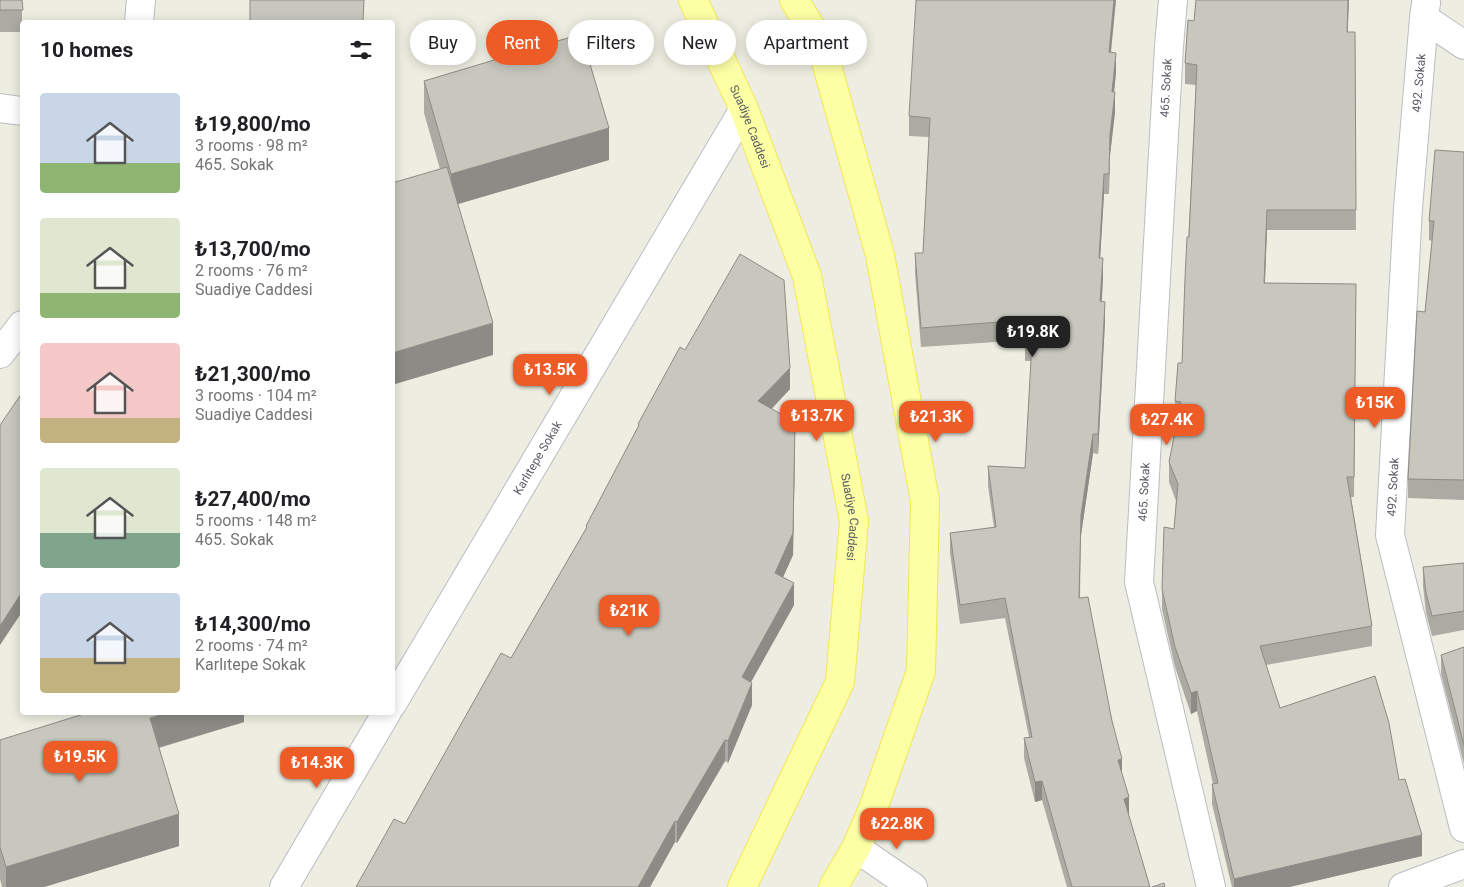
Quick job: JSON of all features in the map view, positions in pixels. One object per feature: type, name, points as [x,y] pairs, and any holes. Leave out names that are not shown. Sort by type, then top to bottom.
[{"type":"main road","name":"Suadiye Caddesi","points":[[694,0],[744,109],[807,276],[854,521],[840,682],[742,887]]},
{"type":"main road","points":[[794,0],[821,44],[880,255],[925,501],[921,671],[873,809],[856,848],[833,887]]},
{"type":"street","points":[[139,20],[142,0]]},
{"type":"street","name":"465. Sokak","points":[[1172,0],[1139,582],[1210,887]]},
{"type":"street","points":[[1425,9],[1464,45]]},
{"type":"street","name":"492. Sokak","points":[[1425,9],[1408,208],[1390,535],[1464,828]]},
{"type":"street","points":[[0,108],[20,111]]},
{"type":"street","name":"Karlıtepe Sokak","points":[[395,699],[744,109]]},
{"type":"street","points":[[0,354],[20,328]]},
{"type":"street","points":[[284,887],[385,715]]},
{"type":"street","points":[[856,848],[910,886]]},
{"type":"street","points":[[1403,887],[1464,864]]},
{"type":"building","points":[[0,0],[22,0],[23,10],[0,10]]},
{"type":"building","points":[[250,0],[364,0],[363,20],[250,20]]},
{"type":"building","points":[[916,0],[1114,0],[1109,52],[1116,53],[1112,92],[1115,92],[1110,135],[1109,174],[1104,174],[1099,258],[1103,258],[1100,301],[1105,302],[1098,434],[1093,434],[1081,515],[1079,598],[1088,597],[1112,721],[1122,759],[1118,760],[1129,797],[1124,799],[1150,887],[1072,887],[1042,781],[1035,782],[1024,738],[1032,737],[1005,598],[960,605],[950,533],[996,527],[988,466],[1025,468],[1032,342],[1025,342],[1026,320],[921,328],[915,253],[923,253],[930,118],[909,116]]},
{"type":"building","points":[[1196,0],[1348,0],[1347,32],[1355,32],[1356,210],[1267,210],[1264,283],[1356,284],[1354,477],[1347,477],[1372,626],[1260,646],[1280,708],[1375,676],[1389,723],[1399,780],[1405,779],[1422,835],[1234,879],[1212,784],[1218,783],[1197,691],[1191,693],[1175,647],[1162,589],[1164,527],[1174,529],[1178,484],[1169,462],[1181,402],[1175,401],[1178,363],[1182,363],[1197,65],[1185,63],[1188,20],[1194,21]]},
{"type":"building","points":[[568,38],[568,65],[590,65],[609,128],[451,174],[424,81],[486,62],[486,65],[558,65],[558,41]]},
{"type":"building","points":[[1435,150],[1464,152],[1464,480],[1408,479],[1417,311],[1425,312],[1434,221],[1429,221]]},
{"type":"building","points":[[447,167],[493,323],[395,352],[395,182]]},
{"type":"building","points":[[740,254],[784,280],[790,368],[758,401],[795,422],[793,533],[775,573],[794,583],[742,677],[752,683],[728,741],[725,740],[677,822],[675,821],[638,887],[356,887],[394,819],[405,824],[501,653],[511,658],[587,527],[638,424],[680,347],[685,350]]},
{"type":"building","points":[[20,396],[20,595],[0,626],[0,425]]},
{"type":"building","points":[[1464,563],[1464,611],[1432,616],[1426,593],[1423,567]]},
{"type":"building","points":[[1464,647],[1464,745],[1441,655]]},
{"type":"building","points":[[80,715],[160,715],[150,718],[179,814],[6,867],[0,847],[0,740]]},
{"type":"building","points":[[1164,883],[1165,887],[1152,887]]}]
